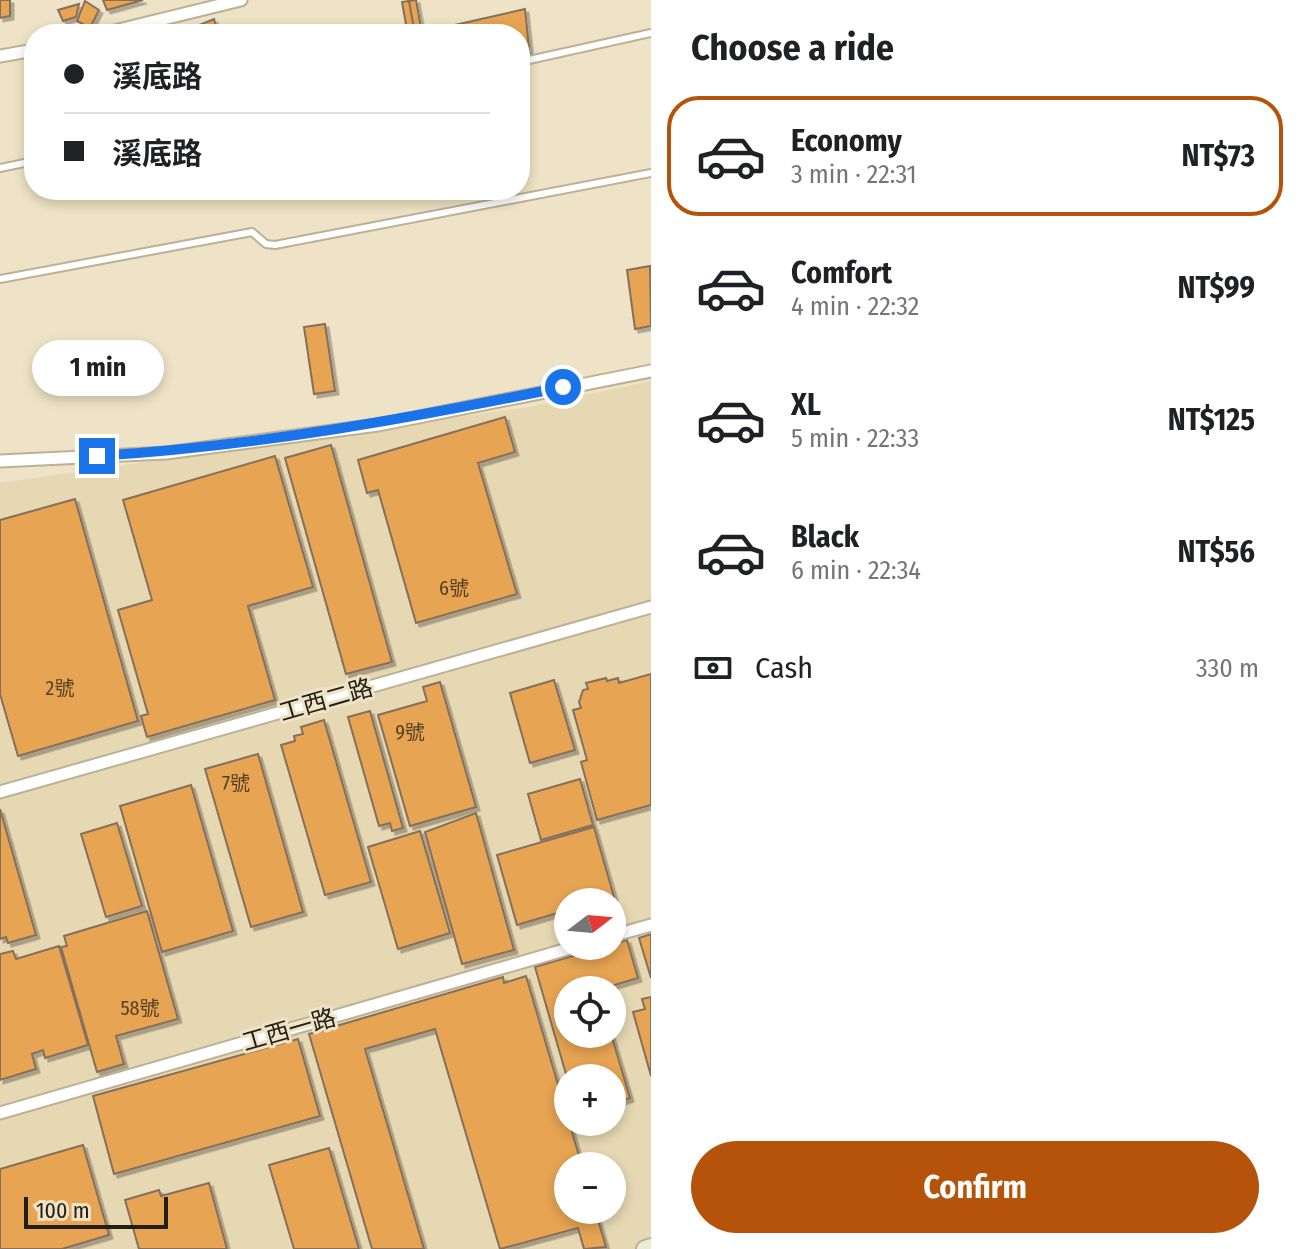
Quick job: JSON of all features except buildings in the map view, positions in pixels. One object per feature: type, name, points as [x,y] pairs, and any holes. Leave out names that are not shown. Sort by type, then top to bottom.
[{"type":"street","points":[[143,24],[241,0]]},
{"type":"street","points":[[0,56],[24,52]]},
{"type":"street","points":[[0,461],[166,453],[378,425],[651,371]]},
{"type":"street","name":"工西二路","points":[[0,792],[651,607]]},
{"type":"street","points":[[626,932],[651,925]]},
{"type":"street","name":"工西一路","points":[[0,1113],[554,953]]},
{"type":"street","points":[[645,1249],[651,1247]]},
{"type":"lane","points":[[530,60],[651,33]]},
{"type":"lane","points":[[0,168],[24,163]]},
{"type":"lane","points":[[530,196],[651,173]]},
{"type":"lane","points":[[0,279],[252,232],[266,244],[275,245],[510,200]]},
{"type":"shaded area","points":[[651,381],[651,1249],[0,1249],[0,483],[528,407]]},
{"type":"route","points":[[97,456],[166,453],[378,425],[563,387]]}]
